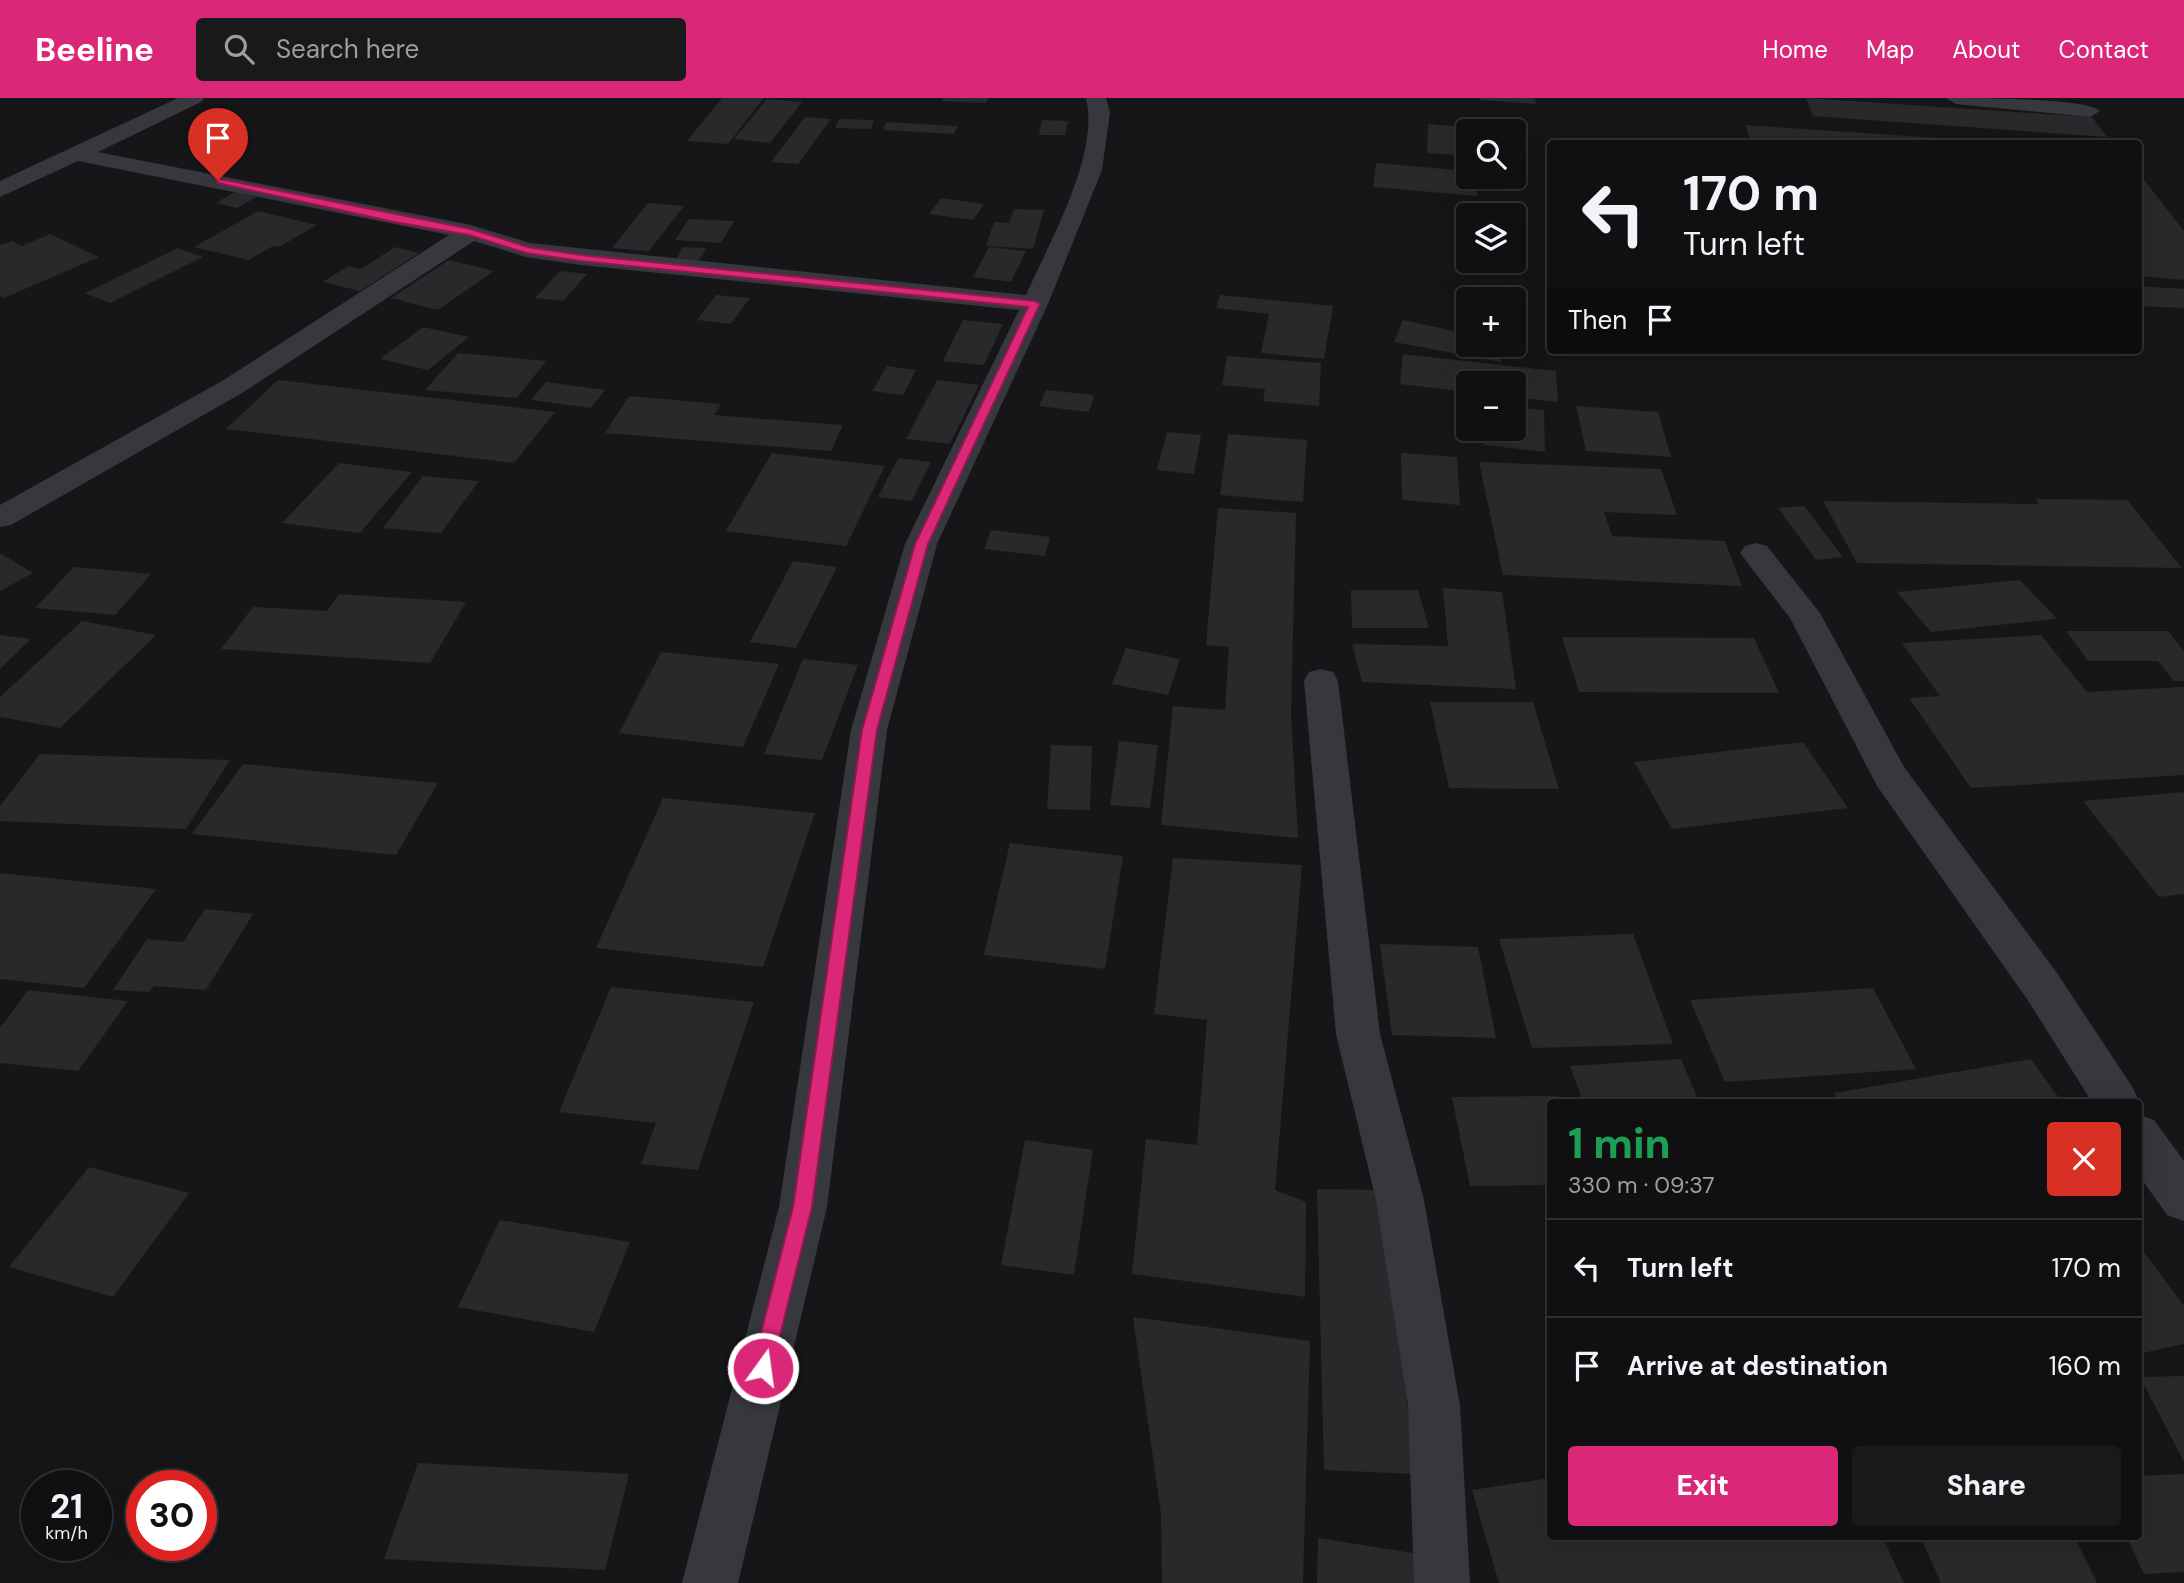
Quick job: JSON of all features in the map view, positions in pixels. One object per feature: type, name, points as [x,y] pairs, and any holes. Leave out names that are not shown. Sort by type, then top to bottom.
[{"type":"street","points":[[0,190],[73,153],[194,98]]},
{"type":"street","points":[[710,1583],[803,1207],[869,730],[922,544],[1035,304],[1091,170],[1100,113],[1096,98]]},
{"type":"street","points":[[1956,98],[2090,111]]},
{"type":"street","points":[[73,153],[471,232],[526,250],[581,258],[1035,304]]},
{"type":"street","points":[[0,518],[232,387],[471,232]]},
{"type":"street","points":[[1756,553],[1804,613],[1890,776],[2042,986],[2115,1099]]},
{"type":"street","points":[[1321,681],[1358,1034],[1400,1200],[1434,1405],[1442,1583]]},
{"type":"street","points":[[2142,1141],[2184,1199]]},
{"type":"building","points":[[722,98],[764,98],[728,144],[687,141]]},
{"type":"building","points":[[943,98],[989,98],[986,103],[942,101]]},
{"type":"building","points":[[1535,98],[1536,104],[1480,100]]},
{"type":"building","points":[[1806,98],[2092,117],[2107,137],[1813,116]]},
{"type":"building","points":[[767,99],[802,102],[770,143],[734,139]]},
{"type":"building","points":[[805,117],[831,119],[798,164],[771,162]]},
{"type":"building","points":[[839,119],[874,120],[871,129],[835,128]]},
{"type":"building","points":[[1042,120],[1068,121],[1065,135],[1039,135]]},
{"type":"building","points":[[886,122],[958,126],[954,134],[883,130]]},
{"type":"building","points":[[1428,124],[1456,126],[1456,155],[1427,153]]},
{"type":"building","points":[[1745,125],[1965,140],[1750,140]]},
{"type":"building","points":[[1376,163],[1456,170],[1456,189],[1477,189],[1477,196],[1373,187]]},
{"type":"building","points":[[2142,177],[2184,231],[2184,280],[2142,276]]},
{"type":"building","points":[[235,192],[257,197],[237,208],[216,203]]},
{"type":"building","points":[[941,198],[984,204],[973,220],[929,214]]},
{"type":"building","points":[[648,203],[684,206],[649,251],[612,248]]},
{"type":"building","points":[[1014,209],[1044,210],[1033,249],[986,246],[994,222],[1009,223]]},
{"type":"building","points":[[258,211],[317,225],[279,247],[273,246],[249,260],[194,247]]},
{"type":"building","points":[[689,219],[734,221],[721,243],[675,240]]},
{"type":"building","points":[[50,234],[99,257],[4,298],[0,296],[0,245],[12,241],[22,246]]},
{"type":"building","points":[[395,247],[419,253],[360,291],[323,282],[348,266],[361,269]]},
{"type":"building","points":[[682,247],[706,248],[699,261],[675,261]]},
{"type":"building","points":[[989,247],[1026,251],[1011,282],[973,277]]},
{"type":"building","points":[[178,248],[203,257],[110,303],[85,293]]},
{"type":"building","points":[[449,260],[494,271],[438,310],[391,298]]},
{"type":"building","points":[[560,271],[587,274],[563,301],[535,298]]},
{"type":"building","points":[[2142,286],[2184,289],[2184,308],[2142,306]]},
{"type":"building","points":[[716,295],[750,298],[731,324],[697,320]]},
{"type":"building","points":[[1220,295],[1333,306],[1324,359],[1261,353],[1269,314],[1216,308]]},
{"type":"building","points":[[963,320],[1003,324],[984,365],[943,361]]},
{"type":"building","points":[[1403,320],[1456,331],[1456,354],[1394,342]]},
{"type":"building","points":[[423,327],[469,337],[428,370],[380,359]]},
{"type":"building","points":[[458,353],[546,361],[517,398],[425,390]]},
{"type":"building","points":[[1403,354],[1556,371],[1558,402],[1526,398],[1526,371],[1456,371],[1456,391],[1400,384]]},
{"type":"building","points":[[1227,356],[1321,363],[1319,406],[1263,401],[1265,389],[1222,385]]},
{"type":"building","points":[[1474,357],[1502,357],[1501,362]]},
{"type":"building","points":[[887,366],[916,370],[903,395],[872,391]]},
{"type":"building","points":[[278,380],[555,412],[514,463],[226,429]]},
{"type":"building","points":[[937,380],[979,385],[950,444],[906,439]]},
{"type":"building","points":[[546,382],[605,390],[591,408],[531,400]]},
{"type":"building","points":[[1046,390],[1094,395],[1089,412],[1039,406]]},
{"type":"building","points":[[629,396],[721,404],[714,415],[843,425],[831,451],[605,433]]},
{"type":"building","points":[[1576,406],[1658,412],[1671,457],[1586,451]]},
{"type":"building","points":[[1526,408],[1544,410],[1545,452],[1484,445],[1484,441],[1526,441]]},
{"type":"building","points":[[1167,432],[1201,435],[1194,474],[1157,470]]},
{"type":"building","points":[[1228,434],[1307,440],[1303,502],[1220,495]]},
{"type":"building","points":[[772,453],[885,466],[846,546],[726,531]]},
{"type":"building","points":[[1401,453],[1457,457],[1460,505],[1402,500]]},
{"type":"building","points":[[898,458],[931,462],[912,501],[878,497]]},
{"type":"building","points":[[1479,462],[1661,469],[1677,515],[1604,512],[1612,536],[1725,541],[1742,586],[1503,575]]},
{"type":"building","points":[[339,463],[412,472],[360,533],[282,523]]},
{"type":"building","points":[[423,476],[479,481],[441,533],[383,528]]},
{"type":"building","points":[[2035,499],[2127,500],[2182,568],[1857,563],[1823,501],[2039,504]]},
{"type":"building","points":[[1804,506],[1843,557],[1816,560],[1778,508]]},
{"type":"building","points":[[1218,508],[1296,513],[1291,714],[1298,838],[1161,825],[1173,706],[1225,710],[1229,647],[1206,645]]},
{"type":"building","points":[[991,530],[1050,537],[1045,556],[984,549]]},
{"type":"building","points":[[0,553],[33,573],[0,591]]},
{"type":"building","points":[[793,561],[837,567],[796,648],[750,642]]},
{"type":"building","points":[[74,567],[151,574],[115,615],[35,608]]},
{"type":"building","points":[[2020,580],[2057,619],[1931,632],[1897,592]]},
{"type":"building","points":[[1443,588],[1502,592],[1516,689],[1362,682],[1352,644],[1448,646]]},
{"type":"building","points":[[1351,590],[1418,590],[1429,628],[1352,628]]},
{"type":"building","points":[[339,594],[466,602],[430,663],[221,649],[253,607],[327,611]]},
{"type":"building","points":[[82,621],[156,635],[60,728],[0,717],[0,697]]},
{"type":"building","points":[[2066,631],[2168,631],[2184,651],[2184,681],[2174,681],[2158,661],[2088,661]]},
{"type":"building","points":[[0,635],[31,639],[0,669]]},
{"type":"building","points":[[2041,635],[2087,692],[2184,687],[2184,775],[1971,788],[1909,698],[1940,696],[1902,643]]},
{"type":"building","points":[[1562,637],[1754,638],[1779,693],[1579,692]]},
{"type":"building","points":[[1126,648],[1180,659],[1168,695],[1112,684]]},
{"type":"building","points":[[661,652],[779,664],[743,747],[619,733]]},
{"type":"building","points":[[803,659],[858,665],[822,760],[764,754]]},
{"type":"building","points":[[1430,702],[1533,702],[1559,789],[1449,788]]},
{"type":"building","points":[[1119,741],[1158,745],[1150,808],[1110,805]]},
{"type":"building","points":[[1803,742],[1848,808],[1672,829],[1634,762]]},
{"type":"building","points":[[1051,745],[1092,746],[1090,810],[1047,809]]},
{"type":"building","points":[[40,754],[230,760],[186,829],[0,821],[0,806]]},
{"type":"building","points":[[243,764],[438,783],[396,855],[192,834]]},
{"type":"building","points":[[2184,792],[2184,894],[2159,897],[2083,801]]},
{"type":"building","points":[[663,798],[815,813],[763,967],[596,948]]},
{"type":"building","points":[[1010,843],[1123,856],[1105,969],[984,955]]},
{"type":"building","points":[[1173,858],[1302,865],[1275,1190],[1306,1202],[1305,1297],[1132,1274],[1146,1139],[1197,1145],[1207,1020],[1154,1014]]},
{"type":"building","points":[[0,873],[156,889],[84,988],[0,979]]},
{"type":"building","points":[[205,909],[253,914],[206,990],[154,986],[149,992],[113,990],[147,939],[183,942]]},
{"type":"building","points":[[1633,934],[1673,1044],[1532,1048],[1499,939]]},
{"type":"building","points":[[1380,944],[1478,947],[1496,1038],[1392,1035]]},
{"type":"building","points":[[611,987],[754,1002],[698,1170],[641,1164],[656,1123],[559,1112]]},
{"type":"building","points":[[1873,988],[1916,1069],[1725,1082],[1690,1000]]},
{"type":"building","points":[[28,990],[128,1001],[78,1071],[0,1063],[0,1028]]},
{"type":"building","points":[[1681,1059],[1698,1099],[1582,1099],[1570,1066]]},
{"type":"building","points":[[2031,1059],[2060,1099],[1838,1099],[1834,1093]]},
{"type":"building","points":[[1558,1096],[1559,1099],[1547,1099],[1547,1185],[1470,1186],[1452,1097]]},
{"type":"building","points":[[1025,1140],[1093,1150],[1074,1275],[1001,1265]]},
{"type":"building","points":[[89,1167],[189,1193],[113,1297],[9,1267]]},
{"type":"building","points":[[1317,1189],[1381,1190],[1416,1474],[1324,1470]]},
{"type":"building","points":[[500,1220],[630,1242],[594,1332],[458,1307]]},
{"type":"building","points":[[2142,1249],[2184,1306],[2184,1344],[2142,1353]]},
{"type":"building","points":[[1133,1317],[1310,1341],[1303,1583],[1162,1583],[1161,1514]]},
{"type":"building","points":[[2184,1376],[2184,1462],[2142,1381],[2142,1377]]},
{"type":"building","points":[[418,1463],[629,1474],[605,1570],[384,1559]]},
{"type":"building","points":[[2184,1474],[2184,1572],[2144,1574],[2128,1540],[2142,1540],[2142,1476]]},
{"type":"building","points":[[1547,1478],[1547,1540],[1884,1540],[1904,1583],[1499,1583],[1472,1490]]},
{"type":"building","points":[[1318,1538],[1419,1554],[1419,1583],[1317,1583]]},
{"type":"building","points":[[1922,1540],[2076,1540],[2097,1583],[1941,1583]]},
{"type":"route","points":[[218,180],[394,219],[471,232],[526,250],[581,258],[1035,304],[922,544],[869,730],[836,953],[803,1207],[763,1368]]}]
